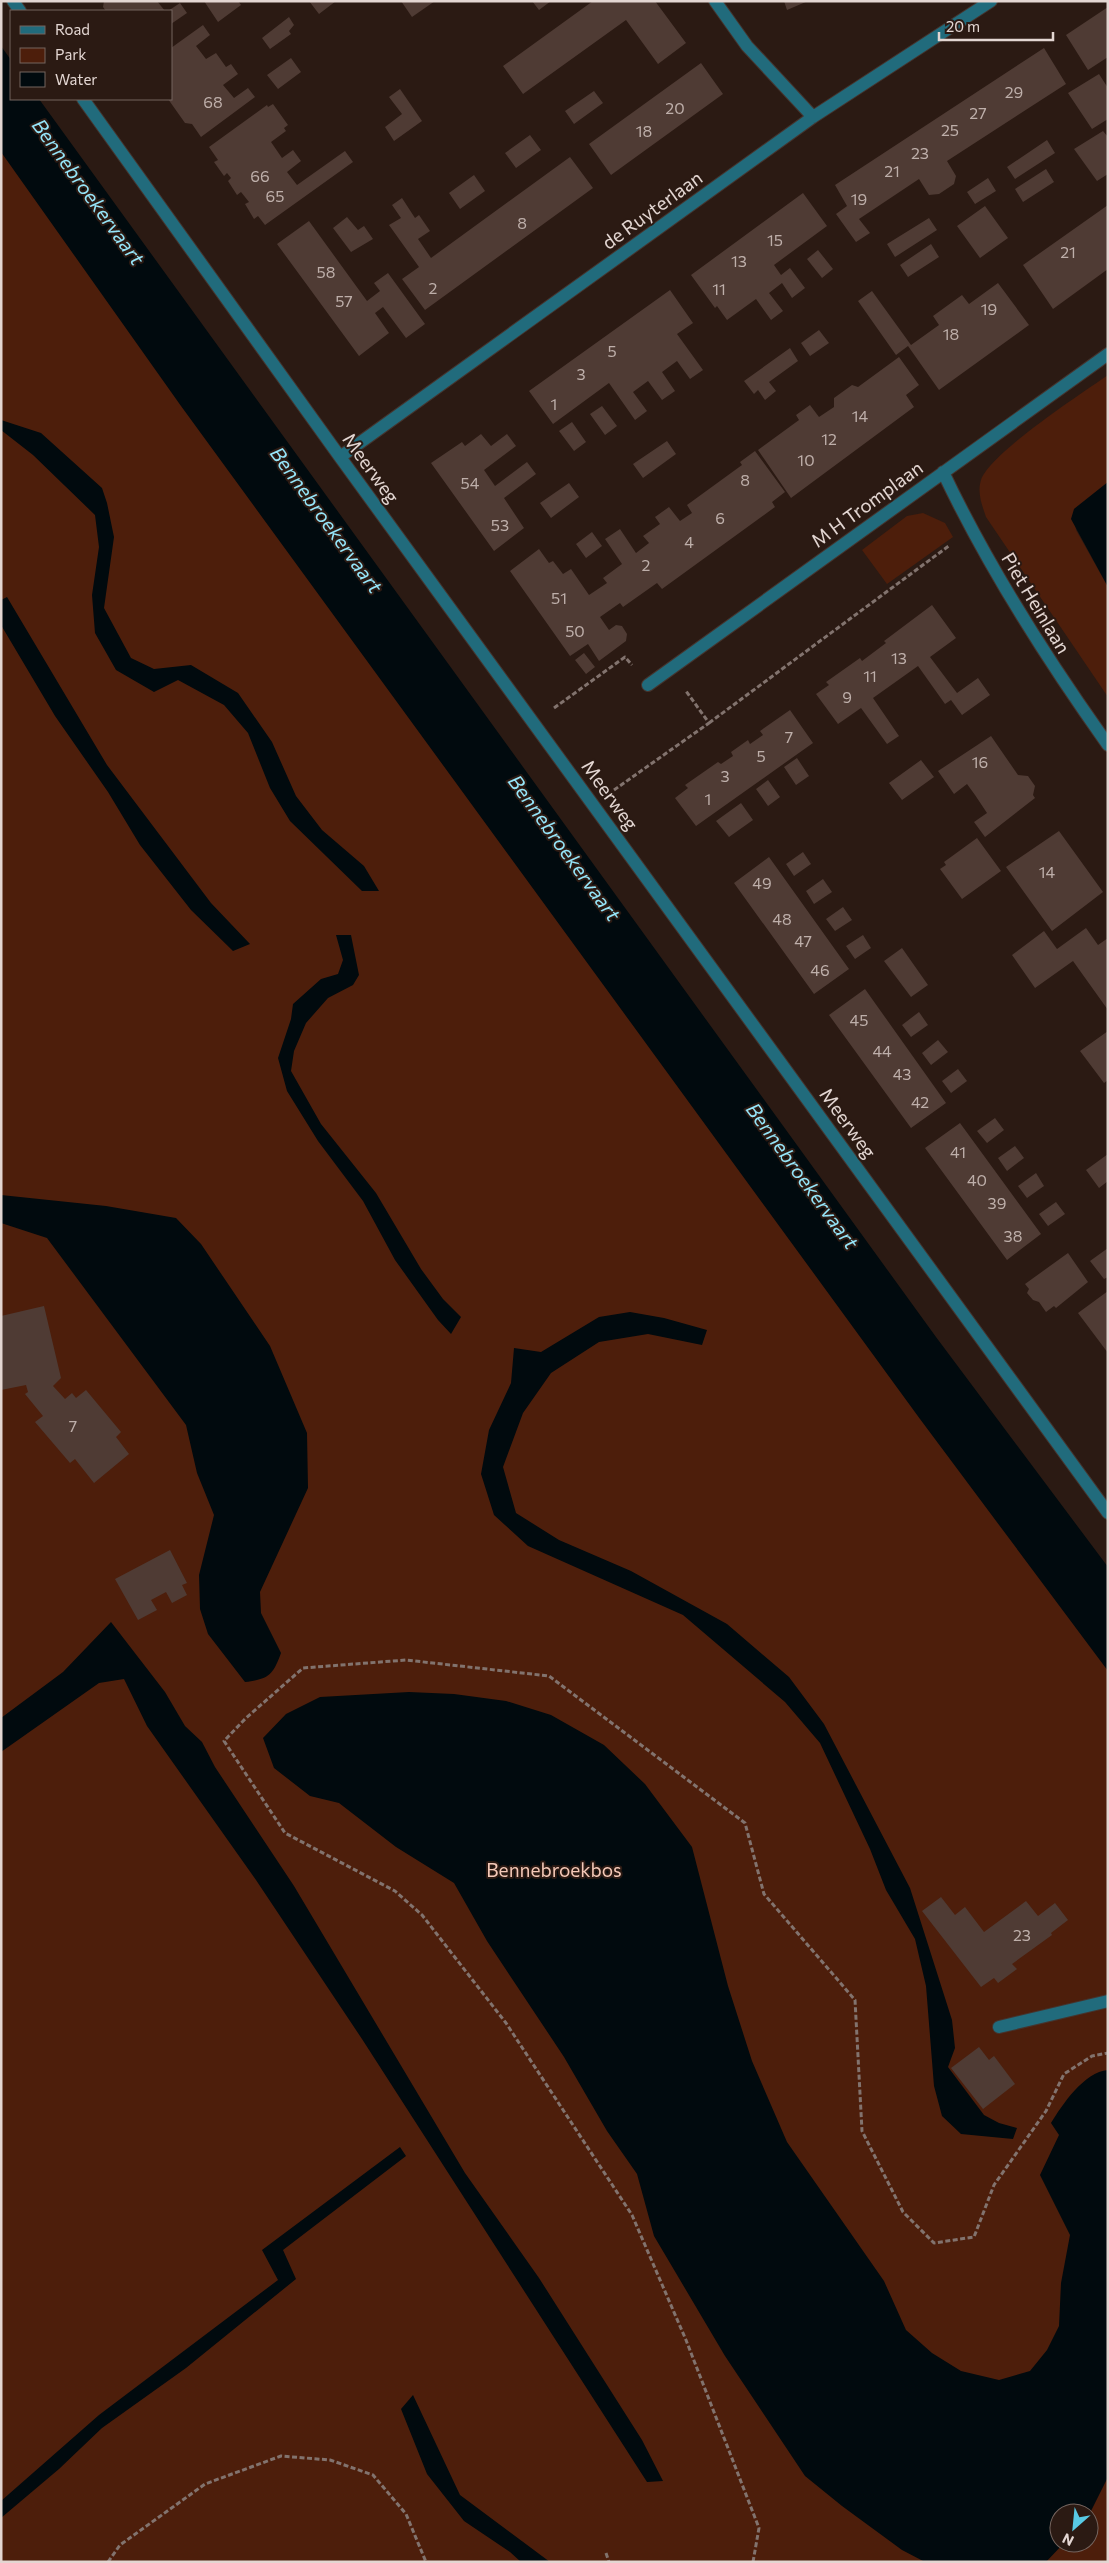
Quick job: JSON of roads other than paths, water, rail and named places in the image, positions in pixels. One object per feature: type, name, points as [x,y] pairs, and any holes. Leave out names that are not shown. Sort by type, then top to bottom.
[{"type":"street","points":[[715,1],[748,46],[812,117]]},
{"type":"street","name":"de Ruyterlaan","points":[[340,457],[812,117],[991,1]]},
{"type":"street","name":"Meerweg","points":[[84,100],[340,457],[1108,1513]]},
{"type":"street","name":"M H Tromplaan","points":[[648,685],[1108,354]]},
{"type":"street","name":"Piet Heinlaan","points":[[942,472],[970,531],[1056,672],[1108,745]]},
{"type":"street","points":[[999,2027],[1108,2001]]},
{"type":"water","name":"Bennebroekervaart","points":[[1,46],[10,59],[10,100],[40,100],[936,1337],[1108,1567],[1108,1671],[920,1419],[181,406],[1,152]]},
{"type":"water","points":[[1,420],[41,433],[102,488],[114,537],[104,608],[131,658],[154,669],[191,665],[238,693],[272,742],[296,796],[322,830],[364,866],[379,891],[362,891],[290,821],[270,788],[248,733],[224,705],[178,680],[154,692],[116,670],[95,633],[92,595],[99,547],[95,515],[33,455],[1,430]]},
{"type":"water","points":[[1108,482],[1108,587],[1071,519],[1074,509]]},
{"type":"water","points":[[7,597],[107,765],[211,903],[250,944],[233,951],[191,910],[140,845],[108,792],[55,716],[1,625],[1,600]]},
{"type":"water","points":[[336,935],[351,935],[359,975],[353,985],[328,998],[306,1023],[294,1051],[291,1071],[321,1124],[376,1193],[421,1269],[443,1299],[461,1317],[451,1334],[438,1320],[395,1260],[363,1201],[318,1141],[287,1091],[278,1058],[291,1019],[293,1004],[321,979],[338,974],[343,960]]},
{"type":"water","points":[[1,1195],[106,1206],[176,1218],[201,1244],[270,1346],[307,1433],[308,1488],[260,1592],[261,1613],[281,1653],[269,1675],[245,1682],[208,1634],[200,1609],[199,1575],[214,1515],[197,1473],[186,1425],[47,1238],[1,1223]]},
{"type":"water","points":[[630,1312],[664,1318],[707,1330],[702,1345],[648,1334],[599,1342],[551,1373],[523,1413],[503,1467],[516,1513],[559,1540],[631,1571],[727,1624],[789,1677],[824,1724],[910,1888],[952,2020],[955,2048],[948,2067],[984,2115],[999,2123],[1017,2128],[1013,2139],[961,2134],[942,2116],[934,2086],[926,1986],[915,1939],[886,1890],[870,1849],[820,1743],[785,1702],[683,1615],[528,1546],[494,1515],[481,1474],[489,1430],[511,1383],[514,1348],[541,1352],[599,1317]]},
{"type":"water","points":[[111,1622],[165,1692],[185,1726],[202,1742],[215,1767],[294,1886],[465,2173],[539,2278],[642,2440],[663,2481],[647,2482],[362,2039],[256,1880],[147,1726],[124,1679],[99,1683],[1,1752],[1,1718],[63,1672]]},
{"type":"water","points":[[409,1692],[454,1694],[506,1701],[551,1715],[604,1745],[645,1784],[692,1847],[728,1986],[752,2061],[787,2142],[884,2281],[906,2330],[932,2353],[961,2371],[999,2380],[1030,2371],[1047,2350],[1059,2326],[1061,2283],[1070,2235],[1040,2175],[1059,2135],[1051,2123],[1082,2083],[1099,2072],[1108,2070],[1108,2477],[1095,2503],[1049,2503],[1049,2553],[1055,2553],[1046,2562],[925,2562],[902,2550],[805,2476],[725,2356],[654,2236],[637,2174],[607,2131],[564,2057],[487,1941],[454,1883],[396,1847],[339,1803],[310,1796],[274,1768],[263,1738],[286,1714],[320,1697]]},
{"type":"water","points":[[400,2147],[406,2156],[283,2250],[296,2279],[186,2368],[102,2428],[59,2469],[1,2518],[1,2501],[99,2415],[278,2280],[262,2250]]},
{"type":"water","points":[[413,2395],[460,2495],[550,2562],[521,2562],[510,2552],[464,2521],[427,2474],[401,2409]]},
{"type":"park label","name":"Bennebroekbos","points":[[554,1870]]}]
